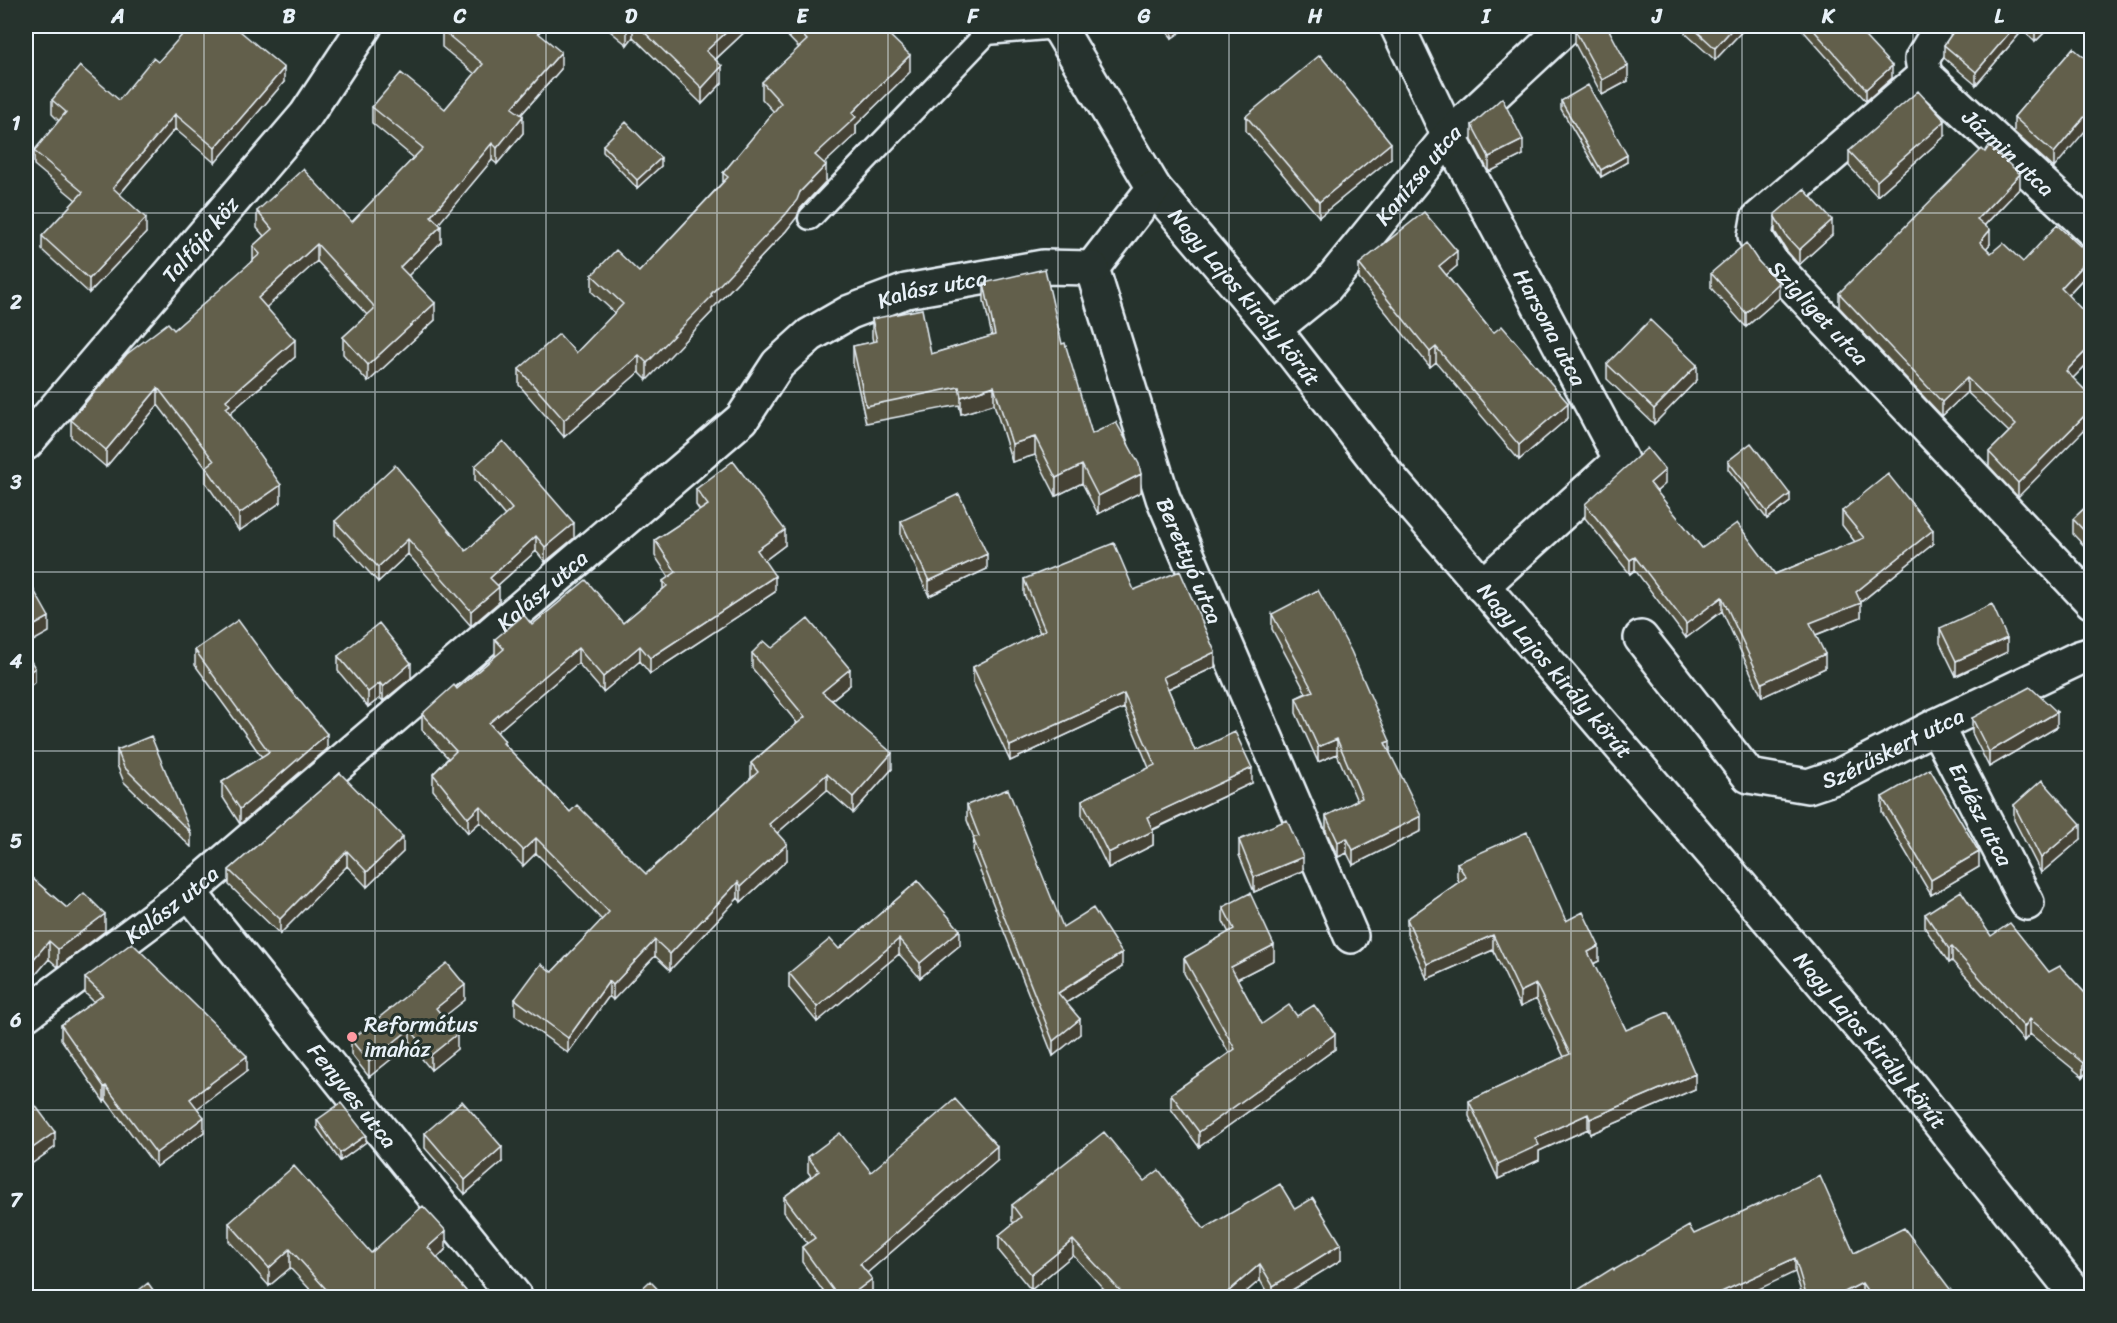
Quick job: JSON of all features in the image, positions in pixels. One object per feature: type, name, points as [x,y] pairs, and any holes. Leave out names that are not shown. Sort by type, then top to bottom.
[{"type":"street","name":"Talfája köz","points":[[26,443],[306,115],[365,26]]},
{"type":"street","name":"Nagy Lajos király körút","points":[[1057,26],[1154,188],[1274,329],[1389,477],[1900,1073],[2079,1298]]},
{"type":"street","name":"Harsona utca","points":[[1397,26],[1449,136],[1621,460],[1482,586]]},
{"type":"street","name":"Kanizsa utca","points":[[1274,329],[1324,288],[1449,136],[1567,26]]},
{"type":"street","points":[[1925,75],[1922,59],[1944,26]]},
{"type":"street","name":"Jázmin utca","points":[[1925,75],[2091,230]]},
{"type":"street","name":"Szigliget utca","points":[[1925,75],[1758,219],[1755,236],[1772,263],[2091,602]]},
{"type":"street","points":[[1092,268],[1154,188]]},
{"type":"street","name":"Kalász utca","points":[[26,1014],[189,892],[742,419],[778,364],[810,335],[850,312],[906,291],[1043,267],[1092,268]]},
{"type":"street","name":"Berettyó utca","points":[[1092,268],[1162,498],[1351,936]]},
{"type":"street","name":"Szérűskert utca","points":[[1641,639],[1749,776],[1808,786],[1841,775],[1936,726],[2091,654]]},
{"type":"street","name":"Erdész utca","points":[[1936,726],[2027,903]]},
{"type":"street","name":"Fenyves utca","points":[[189,892],[516,1298]]},
{"type":"lane","points":[[810,218],[987,33],[1057,26]]},
{"type":"building","points":[[190,26],[234,26],[284,68],[215,148],[175,114],[113,188],[146,218],[89,279],[42,236],[83,192],[34,151],[66,112],[52,100],[80,66],[119,100],[153,58],[158,62]]},
{"type":"building","points":[[445,26],[530,26],[561,52],[512,108],[523,116],[497,148],[492,143],[431,216],[441,226],[400,267],[435,303],[368,365],[343,337],[374,309],[373,305],[317,244],[258,298],[295,340],[226,400],[230,405],[226,408],[281,485],[239,514],[206,467],[214,461],[158,388],[106,450],[71,420],[127,354],[168,323],[174,330],[260,254],[253,246],[272,229],[257,211],[303,169],[352,222],[423,148],[372,107],[401,73],[445,109],[483,64],[442,30]]},
{"type":"building","points":[[638,26],[733,26],[706,51],[722,66],[702,88]]},
{"type":"building","points":[[794,26],[880,26],[910,55],[852,113],[856,117],[815,155],[826,165],[800,192],[786,214],[711,294],[712,296],[647,363],[639,355],[564,420],[519,369],[559,334],[576,353],[623,304],[592,275],[616,250],[639,272],[728,177],[723,173],[781,103],[762,82],[807,40]]},
{"type":"building","points":[[1578,26],[1607,26],[1628,66],[1602,80],[1575,30]]},
{"type":"building","points":[[1691,26],[1735,26],[1715,48]]},
{"type":"building","points":[[1810,26],[1855,26],[1892,66],[1866,89]]},
{"type":"building","points":[[1957,26],[2015,26],[1976,72],[1944,45]]},
{"type":"building","points":[[2073,48],[2091,63],[2091,109],[2054,153],[2014,117]]},
{"type":"building","points":[[1320,55],[1391,143],[1319,202],[1246,116]]},
{"type":"building","points":[[1588,85],[1627,155],[1601,170],[1561,101]]},
{"type":"building","points":[[1918,91],[1945,121],[1877,181],[1849,151]]},
{"type":"building","points":[[1502,98],[1523,140],[1489,157],[1472,125]]},
{"type":"building","points":[[626,122],[661,158],[637,180],[603,145]]},
{"type":"building","points":[[1989,146],[2020,174],[1977,219],[1990,230],[1980,242],[1991,253],[2003,243],[2023,262],[2057,225],[2091,256],[2061,288],[2091,319],[2091,346],[2066,371],[2091,396],[2091,409],[2018,483],[1989,452],[2016,425],[1967,378],[1942,402],[1839,293],[1982,149],[1985,152]]},
{"type":"building","points":[[1804,189],[1832,220],[1799,250],[1787,237],[1775,214]]},
{"type":"building","points":[[1424,212],[1457,251],[1439,266],[1493,333],[1502,326],[1568,403],[1519,445],[1436,347],[1430,352],[1359,264]]},
{"type":"building","points":[[26,234],[32,239],[26,247]]},
{"type":"building","points":[[1746,243],[1758,261],[1779,283],[1746,313],[1711,273]]},
{"type":"building","points":[[1045,269],[1062,344],[1065,343],[1092,434],[1116,422],[1139,464],[1141,474],[1098,496],[1082,465],[1056,478],[1035,437],[1012,444],[994,386],[961,397],[959,387],[866,406],[853,346],[877,341],[872,319],[922,309],[931,354],[995,335],[984,283]]},
{"type":"building","points":[[1650,320],[1697,365],[1654,409],[1607,364]]},
{"type":"building","points":[[503,441],[574,523],[545,547],[536,536],[490,578],[499,587],[471,611],[408,539],[378,567],[335,521],[395,465],[466,551],[512,509],[475,466]]},
{"type":"building","points":[[1751,443],[1790,494],[1767,512],[1728,461]]},
{"type":"building","points":[[1647,448],[1665,470],[1650,483],[1702,548],[1737,523],[1775,574],[1864,538],[1842,511],[1888,474],[1933,530],[1856,592],[1861,603],[1810,623],[1825,654],[1762,683],[1722,597],[1686,624],[1635,557],[1630,560],[1585,504]]},
{"type":"building","points":[[733,461],[785,530],[757,550],[775,576],[650,658],[640,646],[603,677],[578,648],[489,723],[505,741],[503,743],[570,812],[577,805],[646,874],[758,772],[751,763],[805,717],[752,653],[764,641],[772,648],[808,619],[850,669],[822,692],[892,753],[853,797],[827,774],[769,824],[787,844],[741,886],[738,882],[670,954],[655,940],[613,985],[609,981],[568,1038],[515,999],[541,964],[552,972],[609,912],[536,838],[523,850],[480,806],[468,818],[433,774],[456,751],[422,714],[454,685],[457,689],[504,649],[495,639],[524,615],[532,625],[586,580],[623,623],[667,586],[663,581],[676,572],[655,540],[708,505],[696,489]]},
{"type":"building","points":[[959,494],[987,554],[929,581],[901,521]]},
{"type":"building","points":[[2091,502],[2091,538],[2073,519]]},
{"type":"building","points":[[1114,543],[1134,590],[1180,571],[1215,652],[1163,677],[1195,751],[1235,732],[1252,768],[1147,817],[1153,831],[1108,853],[1082,800],[1155,765],[1124,694],[1010,746],[973,667],[1045,630],[1024,579]]},
{"type":"building","points":[[26,576],[49,617],[26,630]]},
{"type":"building","points":[[1318,590],[1351,651],[1390,741],[1385,743],[1421,816],[1353,850],[1347,838],[1338,842],[1326,816],[1362,798],[1337,739],[1318,747],[1296,698],[1313,691],[1272,614]]},
{"type":"building","points":[[1992,604],[2007,638],[1956,661],[1940,628]]},
{"type":"building","points":[[238,620],[280,677],[327,734],[240,809],[222,782],[269,752],[195,650]]},
{"type":"building","points":[[379,623],[411,663],[383,687],[380,683],[368,692],[338,656]]},
{"type":"building","points":[[26,653],[35,668],[26,674]]},
{"type":"building","points":[[2030,687],[2057,712],[1989,752],[1972,718]]},
{"type":"building","points":[[151,736],[191,833],[124,767],[117,750]]},
{"type":"building","points":[[1930,769],[1979,852],[1931,880],[1882,797]]},
{"type":"building","points":[[340,773],[403,837],[367,872],[347,851],[280,919],[229,870]]},
{"type":"building","points":[[2042,780],[2081,824],[2041,858],[2014,805]]},
{"type":"building","points":[[1008,789],[1063,927],[1093,908],[1122,953],[1058,993],[1080,1019],[1053,1041],[973,838],[979,836],[967,805]]},
{"type":"building","points":[[1287,820],[1303,857],[1254,877],[1239,840]]},
{"type":"building","points":[[1527,832],[1566,921],[1583,912],[1599,946],[1588,952],[1626,1030],[1668,1012],[1695,1074],[1590,1119],[1588,1114],[1535,1138],[1539,1145],[1498,1164],[1469,1101],[1570,1054],[1536,984],[1520,992],[1493,935],[1427,964],[1407,919],[1466,877],[1457,863]]},
{"type":"building","points":[[26,873],[67,908],[84,893],[105,914],[58,949],[49,941],[26,968]]},
{"type":"building","points":[[918,881],[960,930],[920,963],[899,939],[817,1007],[789,973],[830,939],[839,949]]},
{"type":"building","points":[[1961,891],[1991,936],[2010,923],[2049,972],[2060,966],[2086,994],[2091,988],[2091,1053],[2083,1063],[2030,1019],[2024,1027],[1952,947],[1949,949],[1925,914]]},
{"type":"building","points":[[1250,893],[1274,945],[1231,967],[1262,1024],[1289,1005],[1297,1016],[1314,1005],[1335,1034],[1199,1132],[1171,1094],[1235,1049],[1184,958],[1234,929],[1223,907]]},
{"type":"building","points":[[132,943],[247,1056],[190,1099],[204,1117],[156,1153],[106,1086],[104,1087],[61,1025],[103,995],[85,978]]},
{"type":"building","points":[[447,963],[465,985],[436,1008],[457,1034],[431,1055],[410,1029],[369,1062],[351,1040]]},
{"type":"building","points":[[26,1093],[55,1132],[27,1152],[26,1150]]},
{"type":"building","points":[[955,1099],[997,1146],[860,1264],[872,1279],[847,1298],[839,1298],[802,1247],[815,1238],[784,1197],[819,1171],[808,1157],[840,1133],[871,1172]]},
{"type":"building","points":[[462,1101],[502,1147],[465,1180],[425,1133]]},
{"type":"building","points":[[341,1103],[366,1135],[340,1153],[317,1120]]},
{"type":"building","points":[[1104,1132],[1144,1181],[1159,1170],[1204,1229],[1280,1184],[1295,1209],[1313,1198],[1341,1244],[1273,1286],[1260,1264],[1221,1298],[1127,1298],[1073,1240],[1031,1274],[999,1235],[1021,1217],[1012,1205]]},
{"type":"building","points":[[294,1166],[371,1253],[423,1206],[446,1231],[428,1247],[472,1298],[334,1298],[290,1249],[269,1268],[229,1223]]},
{"type":"building","points":[[1820,1176],[1854,1253],[1904,1228],[1953,1293],[1951,1295],[1953,1298],[1872,1298],[1862,1283],[1833,1298],[1807,1298],[1795,1258],[1719,1293],[1722,1298],[1565,1298],[1613,1268],[1614,1270],[1689,1226],[1694,1234]]},
{"type":"building","points":[[650,1281],[666,1298],[632,1298]]},
{"type":"building","points":[[148,1283],[159,1298],[129,1298]]},
{"type":"place","name":"Református imaház","points":[[352,1037]]}]
